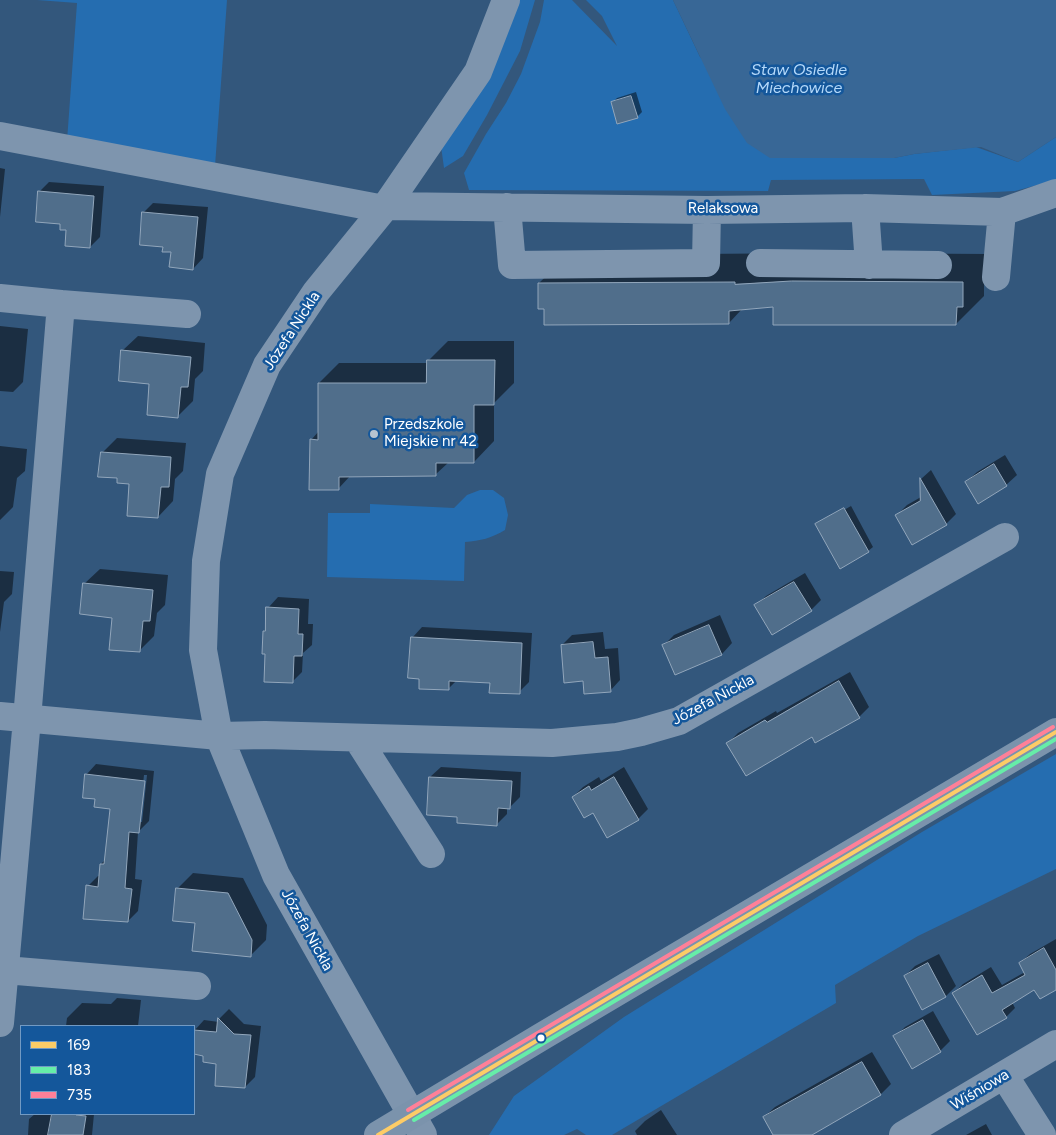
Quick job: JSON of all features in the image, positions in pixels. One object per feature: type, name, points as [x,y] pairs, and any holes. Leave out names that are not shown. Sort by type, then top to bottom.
[{"type":"main road","points":[[378,1135],[417,1125],[541,1037],[1056,732]]},
{"type":"street","name":"Józefa Nickla","points":[[417,1125],[276,874],[219,736],[202,650],[206,561],[220,474],[267,364],[316,292],[385,207],[478,72],[506,0]]},
{"type":"street","name":"Relaksowa","points":[[0,136],[385,207],[707,210],[865,208],[1002,212],[1056,193]]},
{"type":"street","points":[[507,207],[512,265],[706,263],[707,210]]},
{"type":"street","points":[[865,208],[869,264]]},
{"type":"street","points":[[996,277],[1002,212]]},
{"type":"street","points":[[760,263],[938,265]]},
{"type":"street","points":[[0,298],[187,314]]},
{"type":"street","points":[[0,1023],[28,719],[61,304]]},
{"type":"street","name":"Józefa Nickla","points":[[0,716],[219,736],[265,735],[552,743],[617,737],[679,722],[1005,537]]},
{"type":"street","points":[[357,738],[431,854]]},
{"type":"street","points":[[5,970],[197,986]]},
{"type":"street","name":"Wiśniowa","points":[[903,1135],[1056,1044]]},
{"type":"street","points":[[1004,1075],[1042,1135]]},
{"type":"shaded area","points":[[37,0],[227,0],[215,166],[67,141],[77,3]]},
{"type":"shaded area","points":[[516,0],[535,0],[520,51],[487,115],[463,156],[444,168],[441,146]]},
{"type":"shaded area","points":[[544,0],[572,0],[617,46],[602,16],[586,0],[673,0],[700,57],[850,157],[894,158],[976,147],[1018,162],[1056,137],[1056,180],[1015,191],[932,195],[924,179],[771,180],[768,191],[469,190],[464,173],[521,74],[540,22]]},
{"type":"shaded area","points":[[480,490],[493,490],[504,498],[508,515],[505,530],[486,539],[465,542],[464,581],[327,577],[328,513],[370,513],[370,504],[454,508],[467,495]]},
{"type":"shaded area","points":[[1056,754],[1056,869],[918,936],[835,985],[836,1003],[612,1135],[586,1135],[577,1129],[564,1135],[489,1135],[514,1096],[624,1017],[922,832]]},
{"type":"water","name":"Staw Osiedle Miechowice","points":[[673,0],[1056,0],[1056,137],[1018,162],[981,147],[894,158],[770,158],[747,143],[725,109]]},
{"type":"building","points":[[631,96],[638,118],[617,124],[611,102]]},
{"type":"building","points":[[38,191],[94,196],[90,248],[65,246],[66,230],[60,230],[60,224],[36,222]]},
{"type":"building","points":[[142,212],[198,217],[193,270],[169,267],[171,252],[162,252],[163,247],[140,245]]},
{"type":"building","points":[[792,281],[963,282],[963,307],[957,307],[956,325],[773,325],[773,307],[729,311],[729,324],[544,325],[544,309],[538,309],[538,283],[735,282],[735,284]]},
{"type":"building","points":[[121,350],[191,357],[188,387],[181,387],[178,418],[147,415],[149,384],[119,381]]},
{"type":"building","points":[[427,360],[495,360],[494,405],[474,405],[474,463],[436,463],[436,476],[339,477],[339,490],[309,490],[310,439],[318,440],[318,383],[426,383]]},
{"type":"building","points":[[101,452],[171,457],[169,487],[161,487],[158,518],[127,516],[129,484],[117,483],[117,478],[98,477]]},
{"type":"building","points":[[994,464],[1007,486],[978,504],[965,482]]},
{"type":"building","points":[[920,478],[947,525],[912,545],[895,515],[920,501]]},
{"type":"building","points":[[844,508],[869,552],[840,569],[815,524]]},
{"type":"building","points":[[794,582],[812,611],[772,635],[754,605]]},
{"type":"building","points":[[83,583],[153,590],[150,621],[143,621],[140,652],[109,650],[112,618],[80,614]]},
{"type":"building","points":[[266,607],[299,609],[298,634],[303,634],[302,656],[294,656],[293,683],[264,682],[265,654],[262,654]]},
{"type":"building","points":[[709,625],[722,655],[675,675],[662,645]]},
{"type":"building","points":[[411,637],[522,643],[520,694],[489,693],[490,683],[449,681],[449,690],[419,689],[419,679],[408,678]]},
{"type":"building","points":[[593,642],[595,658],[608,657],[611,692],[584,694],[583,681],[564,683],[561,645]]},
{"type":"building","points":[[839,681],[860,718],[815,743],[812,737],[746,776],[726,743]]},
{"type":"building","points":[[85,774],[145,781],[139,833],[129,832],[125,888],[132,889],[128,922],[83,919],[86,885],[98,887],[100,864],[104,864],[110,809],[94,807],[95,799],[83,798]]},
{"type":"building","points":[[429,777],[512,781],[510,809],[498,808],[497,826],[457,823],[457,817],[427,815]]},
{"type":"building","points":[[614,777],[639,820],[607,838],[593,813],[584,818],[572,797],[589,786],[591,790]]},
{"type":"building","points":[[176,888],[228,893],[252,940],[251,957],[192,951],[195,923],[173,921]]},
{"type":"building","points":[[1044,948],[1056,970],[1056,990],[1040,999],[1034,990],[1002,1010],[1007,1018],[977,1035],[952,993],[982,975],[992,993],[1025,975],[1019,963]]},
{"type":"building","points":[[928,963],[946,997],[922,1010],[904,976]]},
{"type":"building","points":[[218,1018],[234,1034],[251,1035],[245,1088],[215,1086],[216,1064],[203,1062],[203,1056],[195,1054],[195,1030],[216,1032]]},
{"type":"building","points":[[923,1020],[941,1052],[912,1069],[893,1036]]},
{"type":"building","points":[[862,1062],[881,1095],[812,1135],[773,1135],[763,1117]]},
{"type":"building","points":[[52,1115],[86,1116],[83,1135],[48,1135]]},
{"type":"transit line","name":"735","points":[[408,1110],[1053,727]]},
{"type":"transit line","name":"169","points":[[378,1135],[1056,732]]},
{"type":"transit line","name":"183","points":[[414,1120],[1056,739]]},
{"type":"place","name":"Przedszkole Miejskie nr 42","points":[[374,434]]}]
